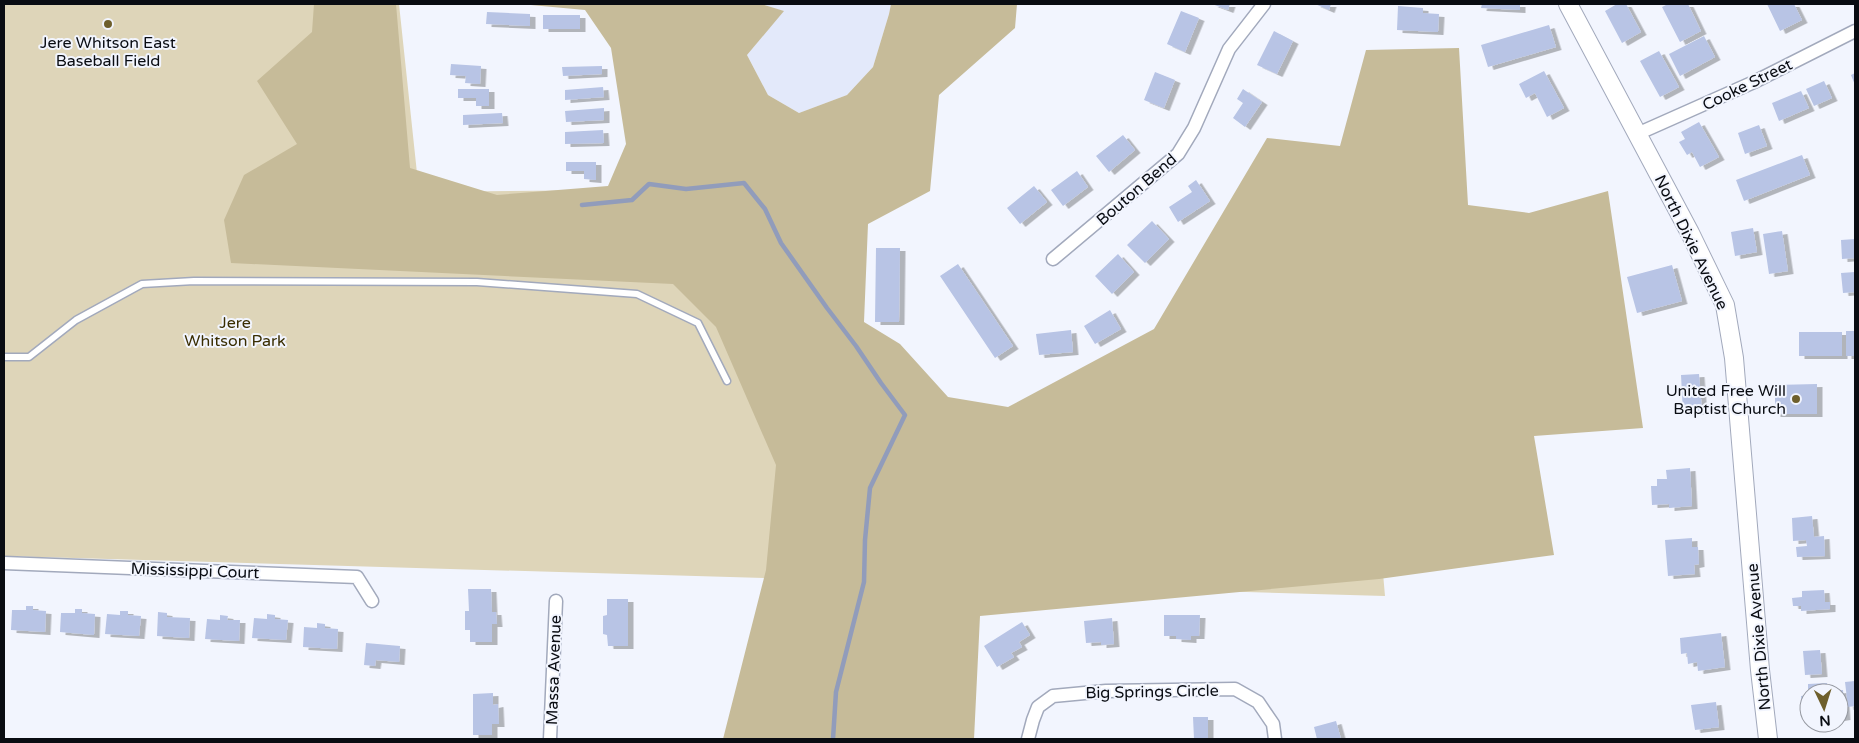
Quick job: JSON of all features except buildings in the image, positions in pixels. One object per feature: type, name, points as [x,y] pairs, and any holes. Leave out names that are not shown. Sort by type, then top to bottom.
[{"type":"street","name":"Bouton Bend","points":[[1053,259],[1178,154],[1194,128],[1229,49],[1264,4]]},
{"type":"street","name":"North Dixie Avenue","points":[[1568,4],[1726,304],[1734,358],[1760,670],[1768,739]]},
{"type":"street","name":"Cooke Street","points":[[1638,134],[1754,82],[1855,31]]},
{"type":"street","name":"Mississippi Court","points":[[4,563],[357,576],[372,601]]},
{"type":"street","name":"Massa Avenue","points":[[550,739],[556,601]]},
{"type":"street","name":"Big Springs Circle","points":[[1028,739],[1038,707],[1053,696],[1106,690],[1235,689],[1258,702],[1272,724],[1275,739]]},
{"type":"lane","points":[[4,357],[29,357],[76,320],[142,284],[194,281],[477,282],[637,294],[698,323],[727,381]]},
{"type":"shaded area","points":[[314,4],[396,4],[410,168],[497,195],[608,186],[626,144],[611,48],[585,10],[520,4],[761,4],[784,11],[747,55],[768,95],[799,113],[847,95],[873,67],[891,4],[1017,4],[1015,28],[939,95],[930,191],[868,224],[864,322],[900,344],[948,397],[1008,407],[1154,329],[1267,138],[1340,146],[1366,50],[1459,48],[1468,205],[1529,213],[1608,191],[1643,428],[1534,436],[1554,555],[1379,579],[980,616],[974,739],[723,739],[766,570],[776,465],[716,327],[673,284],[231,263],[224,220],[244,175],[297,144],[257,81],[312,32]]},
{"type":"shaded area","points":[[761,4],[891,4],[873,67],[847,95],[799,113],[768,95],[747,55],[783,11]]},
{"type":"green space","name":"Jere Whitson Park","points":[[4,4],[399,4],[419,192],[621,190],[857,322],[930,414],[1019,424],[1355,254],[1385,596],[4,556]]},
{"type":"waterway","points":[[582,205],[632,200],[649,184],[686,189],[744,183],[765,209],[781,243],[905,415],[870,488],[865,540],[864,582],[836,692],[833,739]]},
{"type":"place","name":"Jere Whitson East Baseball Field","points":[[108,24]]},
{"type":"place","name":"United Free Will Baptist Church","points":[[1796,399]]}]
